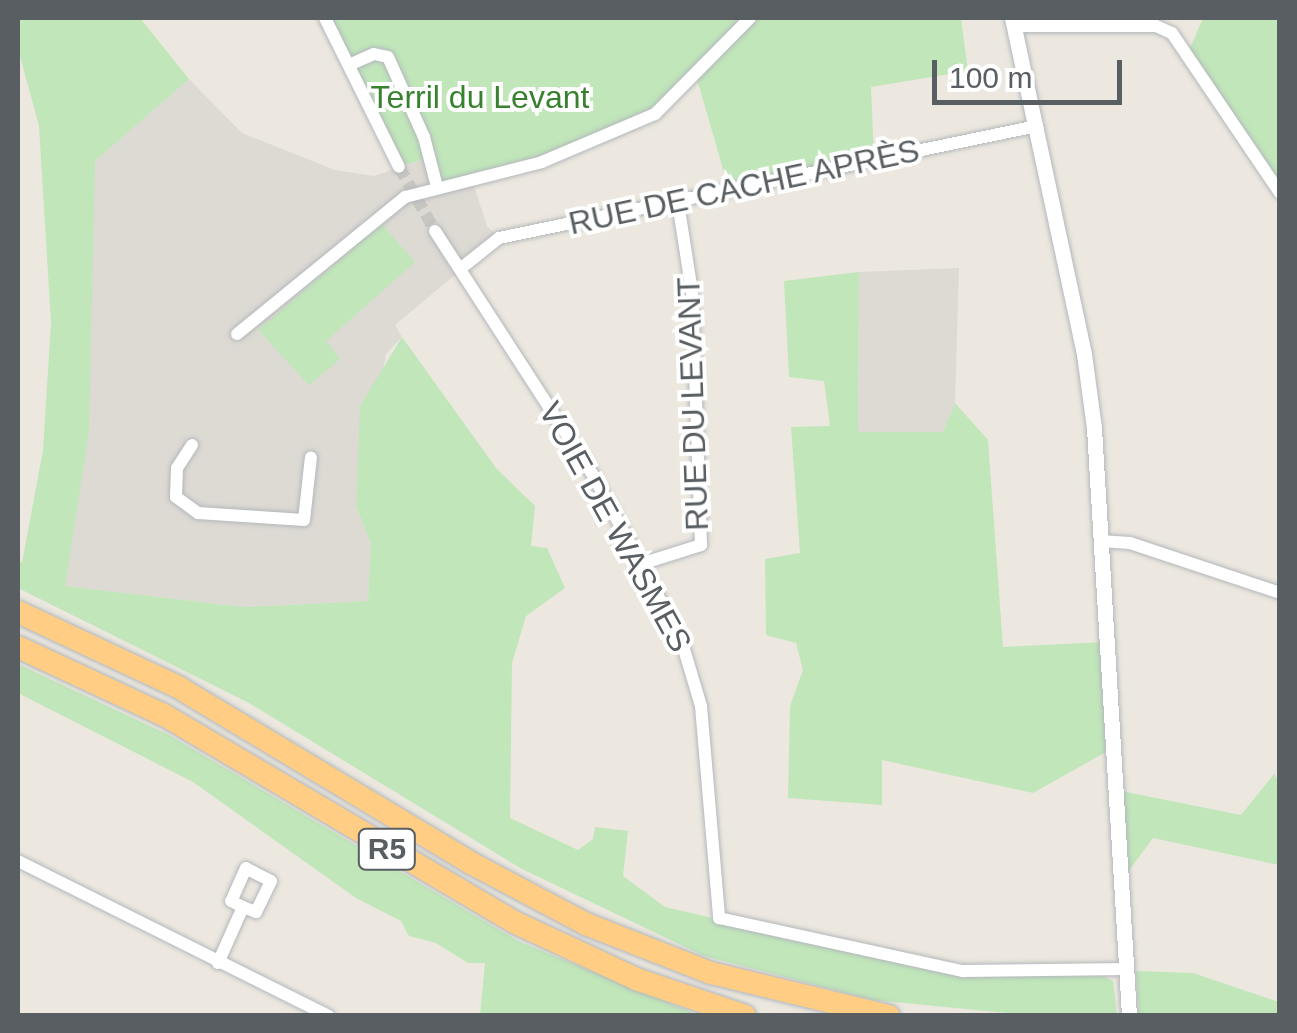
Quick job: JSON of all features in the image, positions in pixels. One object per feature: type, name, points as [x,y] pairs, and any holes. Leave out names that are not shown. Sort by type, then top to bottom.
[{"type":"highway","name":"R5","points":[[18,612],[178,687],[469,862],[586,924],[711,973],[889,1016]]},
{"type":"highway","name":"R5","points":[[18,647],[164,714],[514,922],[636,979],[745,1016]]},
{"type":"street","points":[[325,18],[399,167]]},
{"type":"street","points":[[238,334],[388,206],[437,187],[542,162],[655,114],[750,18]]},
{"type":"street","points":[[1057,26],[1079,18]]},
{"type":"street","points":[[1129,1016],[1100,542],[1084,354],[1013,22],[1156,26],[1172,33],[1280,193]]},
{"type":"street","points":[[349,66],[374,54],[388,58],[424,137],[437,187]]},
{"type":"street","name":"RUE DE CACHE APRÈS","points":[[460,269],[500,238],[1037,126]]},
{"type":"street","name":"RUE DU LEVANT","points":[[640,564],[700,545],[692,292],[678,203]]},
{"type":"street","name":"VOIE DE WASMES","points":[[435,231],[593,475],[698,684],[719,918],[963,971],[1128,969]]},
{"type":"street","points":[[192,446],[177,468],[176,497],[198,513],[304,520],[310,458]]},
{"type":"street","points":[[1100,542],[1130,543],[1280,593]]},
{"type":"street","points":[[18,861],[329,1016]]},
{"type":"street","points":[[218,963],[244,907]]},
{"type":"shaded area","points":[[189,79],[242,133],[335,170],[374,176],[428,158],[473,183],[487,226],[499,238],[395,325],[402,337],[386,354],[356,507],[371,543],[368,601],[243,607],[64,586],[95,161]]},
{"type":"shaded area","points":[[959,268],[955,403],[943,432],[858,433],[859,272]]},
{"type":"green space","points":[[18,18],[140,18],[189,79],[95,161],[89,431],[65,586],[243,607],[368,601],[371,543],[356,507],[360,406],[402,337],[496,468],[535,506],[531,546],[547,548],[565,588],[526,616],[512,663],[510,818],[578,850],[593,839],[595,827],[628,831],[623,876],[665,907],[914,965],[1089,970],[1113,981],[1117,1015],[1028,1015],[873,1000],[704,956],[522,869],[249,703],[18,588],[18,559],[22,563],[43,450],[51,323],[39,126],[18,49]]},
{"type":"green space","name":"Terril du Levant","points":[[961,18],[968,71],[871,87],[874,159],[729,190],[697,79],[611,136],[437,187],[428,158],[399,167],[327,21]]},
{"type":"green space","points":[[1203,18],[1279,18],[1279,193],[1189,51]]},
{"type":"green space","points":[[382,224],[415,262],[326,341],[340,359],[309,385],[258,330]]},
{"type":"green space","points":[[859,272],[858,432],[943,432],[955,403],[988,440],[1003,647],[1106,642],[1113,748],[1033,793],[882,760],[882,805],[788,798],[790,706],[803,670],[796,643],[766,635],[765,559],[800,553],[791,427],[830,426],[824,381],[789,377],[784,281]]},
{"type":"green space","points":[[18,664],[169,735],[518,941],[698,1015],[480,1015],[485,963],[468,963],[436,943],[409,936],[401,921],[356,898],[193,782],[18,693]]},
{"type":"green space","points":[[1274,774],[1279,781],[1279,865],[1153,838],[1122,880],[1116,790],[1241,815]]},
{"type":"green space","points":[[1136,971],[1193,973],[1279,1002],[1279,1015],[1139,1015]]},
{"type":"tunnel","points":[[399,167],[435,231]]}]
